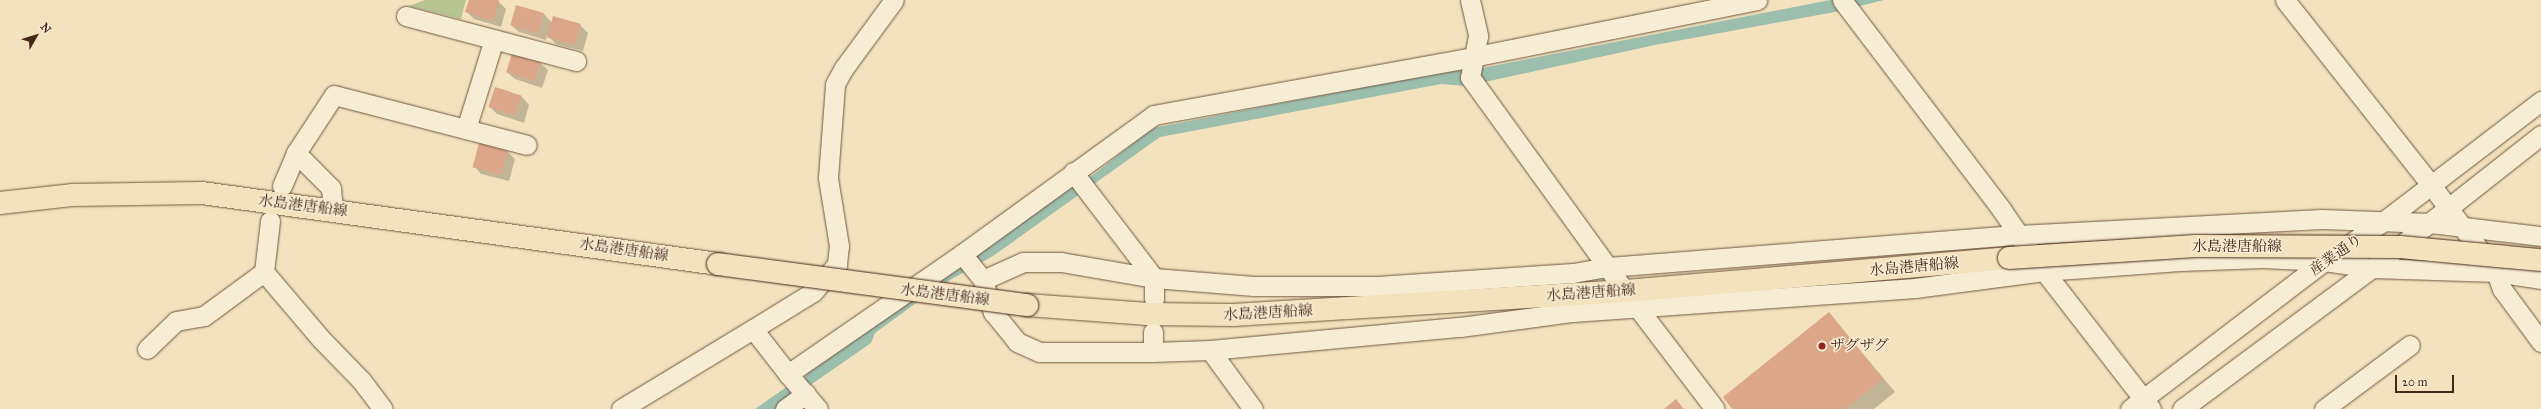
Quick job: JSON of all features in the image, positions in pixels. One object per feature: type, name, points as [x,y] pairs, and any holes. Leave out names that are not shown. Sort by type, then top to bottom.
[{"type":"main road","name":"水島港唐船線","points":[[0,203],[72,195],[202,193],[1027,305],[1148,314],[1233,316],[1625,290],[2009,258],[2196,246],[2400,247],[2541,260]]},
{"type":"street","points":[[621,409],[813,292],[837,264],[839,246],[828,178],[835,84],[844,68],[894,0]]},
{"type":"street","points":[[1470,0],[1478,36],[1472,57],[1470,77],[1608,267],[1715,409]]},
{"type":"street","points":[[788,374],[962,254],[1073,172],[1154,115],[1472,57],[1757,0]]},
{"type":"street","points":[[1842,0],[2001,209],[2018,236],[2142,406]]},
{"type":"street","points":[[2285,0],[2431,185],[2496,272],[2502,289],[2541,342]]},
{"type":"street","points":[[406,16],[576,61]]},
{"type":"street","points":[[466,129],[494,39]]},
{"type":"street","points":[[282,186],[296,153],[334,94],[527,145]]},
{"type":"street","name":"産業通り","points":[[2142,406],[2324,261],[2384,221],[2541,101]]},
{"type":"street","name":"産業通り","points":[[2182,409],[2372,268],[2541,136]]},
{"type":"street","points":[[296,153],[330,188],[333,210]]},
{"type":"street","points":[[1073,172],[1154,278],[1154,299]]},
{"type":"street","points":[[983,280],[1023,262],[1061,262],[1154,278],[1254,286],[1377,286],[1573,273],[1608,267],[2018,236],[2314,219],[2430,223],[2541,236]]},
{"type":"street","points":[[270,222],[264,272],[320,339],[361,380],[383,409]]},
{"type":"street","points":[[962,254],[983,280],[993,312],[1017,342],[1039,352],[1153,352],[1210,350],[1460,327],[1573,312],[1640,309],[1915,288],[2044,271],[2263,258],[2324,261],[2372,268],[2496,272],[2541,279]]},
{"type":"street","points":[[147,349],[176,321],[204,316],[264,272]]},
{"type":"street","points":[[753,329],[788,374],[818,409]]},
{"type":"street","points":[[1153,332],[1153,352]]},
{"type":"street","points":[[2324,409],[2410,345]]},
{"type":"street","points":[[1210,350],[1254,409]]},
{"type":"street","points":[[785,409],[806,394]]},
{"type":"green space","points":[[425,0],[466,0],[461,19],[409,6]]},
{"type":"shaded area","points":[[1830,0],[1884,0],[1840,11],[1655,45],[1466,86],[1441,84],[1160,137],[993,256],[950,280],[912,306],[875,333],[871,343],[776,409],[755,409],[788,386],[805,379],[807,372],[1073,185],[1089,178],[1153,128],[1437,73],[1482,68]]},
{"type":"building","points":[[469,0],[499,0],[493,21],[465,12]]},
{"type":"building","points":[[516,5],[544,13],[538,33],[510,25]]},
{"type":"building","points":[[553,16],[581,24],[575,45],[547,37]]},
{"type":"building","points":[[512,53],[541,62],[535,81],[506,72]]},
{"type":"building","points":[[495,87],[522,96],[515,116],[489,107]]},
{"type":"building","points":[[479,143],[508,151],[502,175],[473,167]]},
{"type":"building","name":"ザグザグ","points":[[1829,312],[1883,379],[1845,409],[1732,409],[1723,397]]},
{"type":"building","points":[[1676,399],[1684,409],[1664,409]]},
{"type":"place","name":"ザグザグ","points":[[1822,346]]}]
